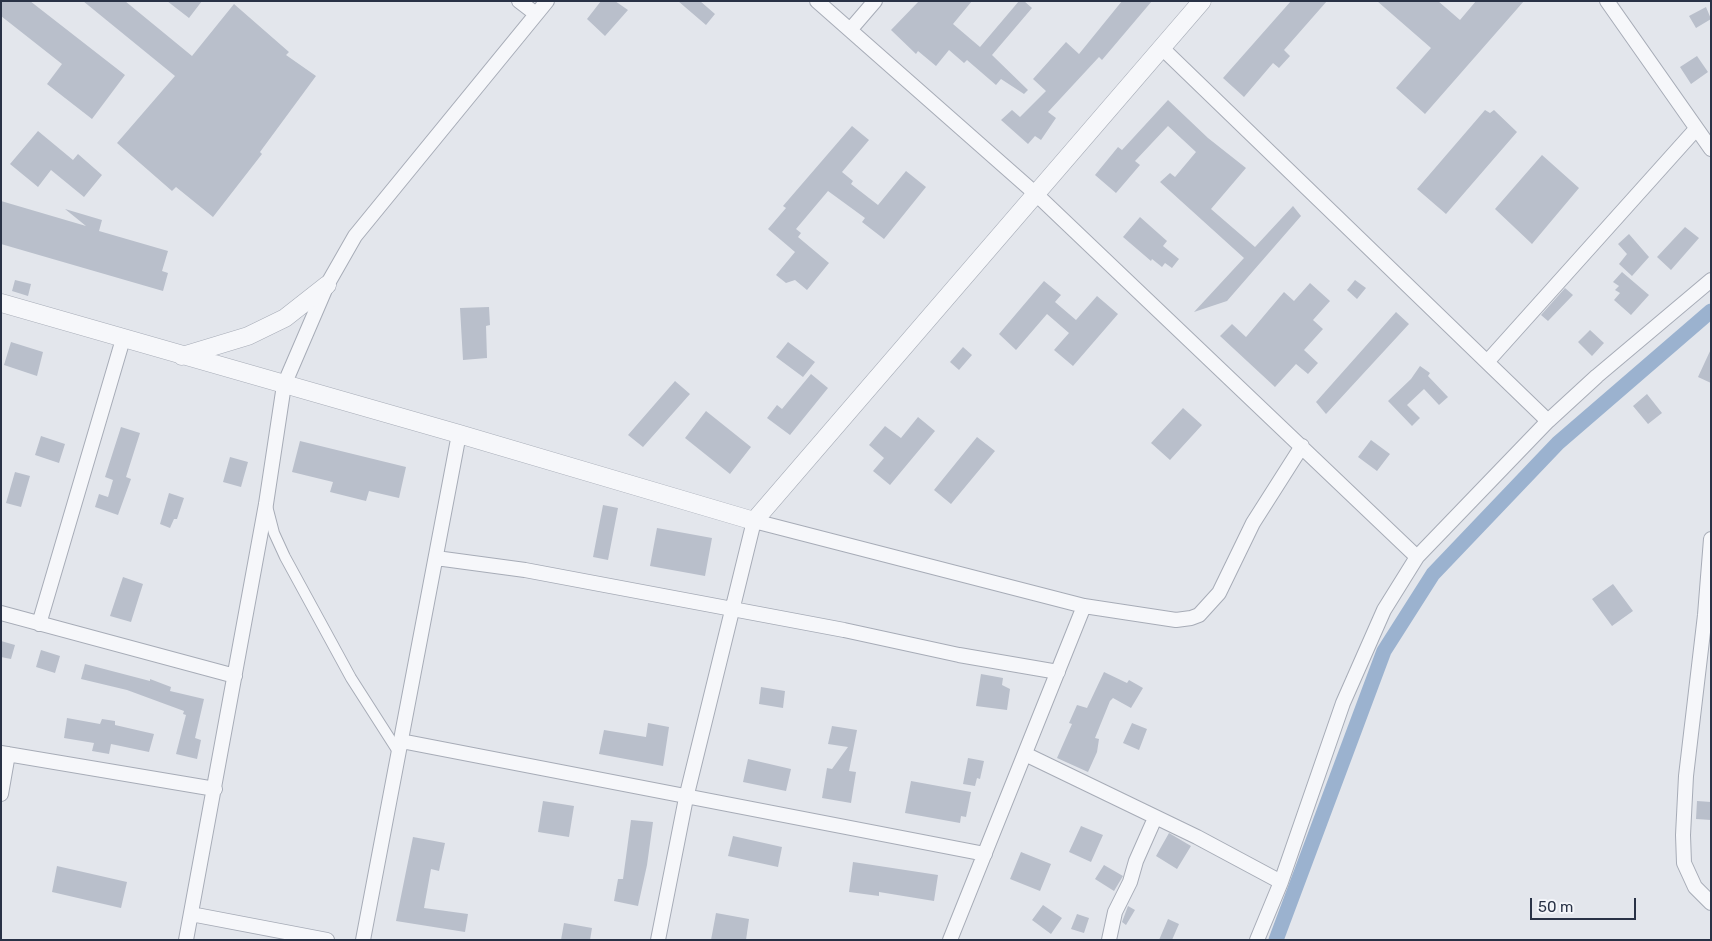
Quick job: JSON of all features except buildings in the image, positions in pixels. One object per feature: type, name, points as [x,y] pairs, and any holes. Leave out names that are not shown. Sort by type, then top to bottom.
[{"type":"street","points":[[519,1],[536,14]]},
{"type":"street","points":[[186,940],[266,504],[284,385],[327,285],[355,236],[386,195],[547,1]]},
{"type":"street","points":[[817,1],[1037,195],[1417,557]]},
{"type":"street","points":[[850,30],[874,1]]},
{"type":"street","points":[[658,940],[686,798],[754,521],[1163,49],[1202,1]]},
{"type":"street","points":[[1607,1],[1711,149]]},
{"type":"street","points":[[1163,49],[1548,421]]},
{"type":"street","points":[[1487,362],[1696,129]]},
{"type":"street","points":[[1257,940],[1281,882],[1343,704],[1384,610],[1417,557],[1548,421],[1597,376],[1711,280]]},
{"type":"street","points":[[182,356],[248,336],[286,318],[327,285]]},
{"type":"street","points":[[1,304],[458,434],[754,521],[1084,606],[1176,620],[1199,615],[1219,593],[1253,523],[1302,446]]},
{"type":"street","points":[[39,624],[122,339]]},
{"type":"street","points":[[364,940],[458,434]]},
{"type":"street","points":[[266,504],[274,533],[285,557],[351,678],[400,747],[984,854]]},
{"type":"street","points":[[1711,539],[1706,615],[1686,776],[1683,835],[1684,863],[1695,887],[1711,903]]},
{"type":"street","points":[[436,558],[525,570],[733,609],[959,655],[1058,672]]},
{"type":"street","points":[[950,940],[1084,606]]},
{"type":"street","points":[[1,613],[235,676]]},
{"type":"street","points":[[1,794],[5,753],[215,789]]},
{"type":"street","points":[[1025,754],[1197,837],[1281,882]]},
{"type":"street","points":[[1109,940],[1114,912],[1130,882],[1136,861],[1155,818]]},
{"type":"street","points":[[191,914],[327,940]]},
{"type":"waterway","points":[[1276,940],[1384,651],[1433,574],[1558,443],[1711,311]]}]
